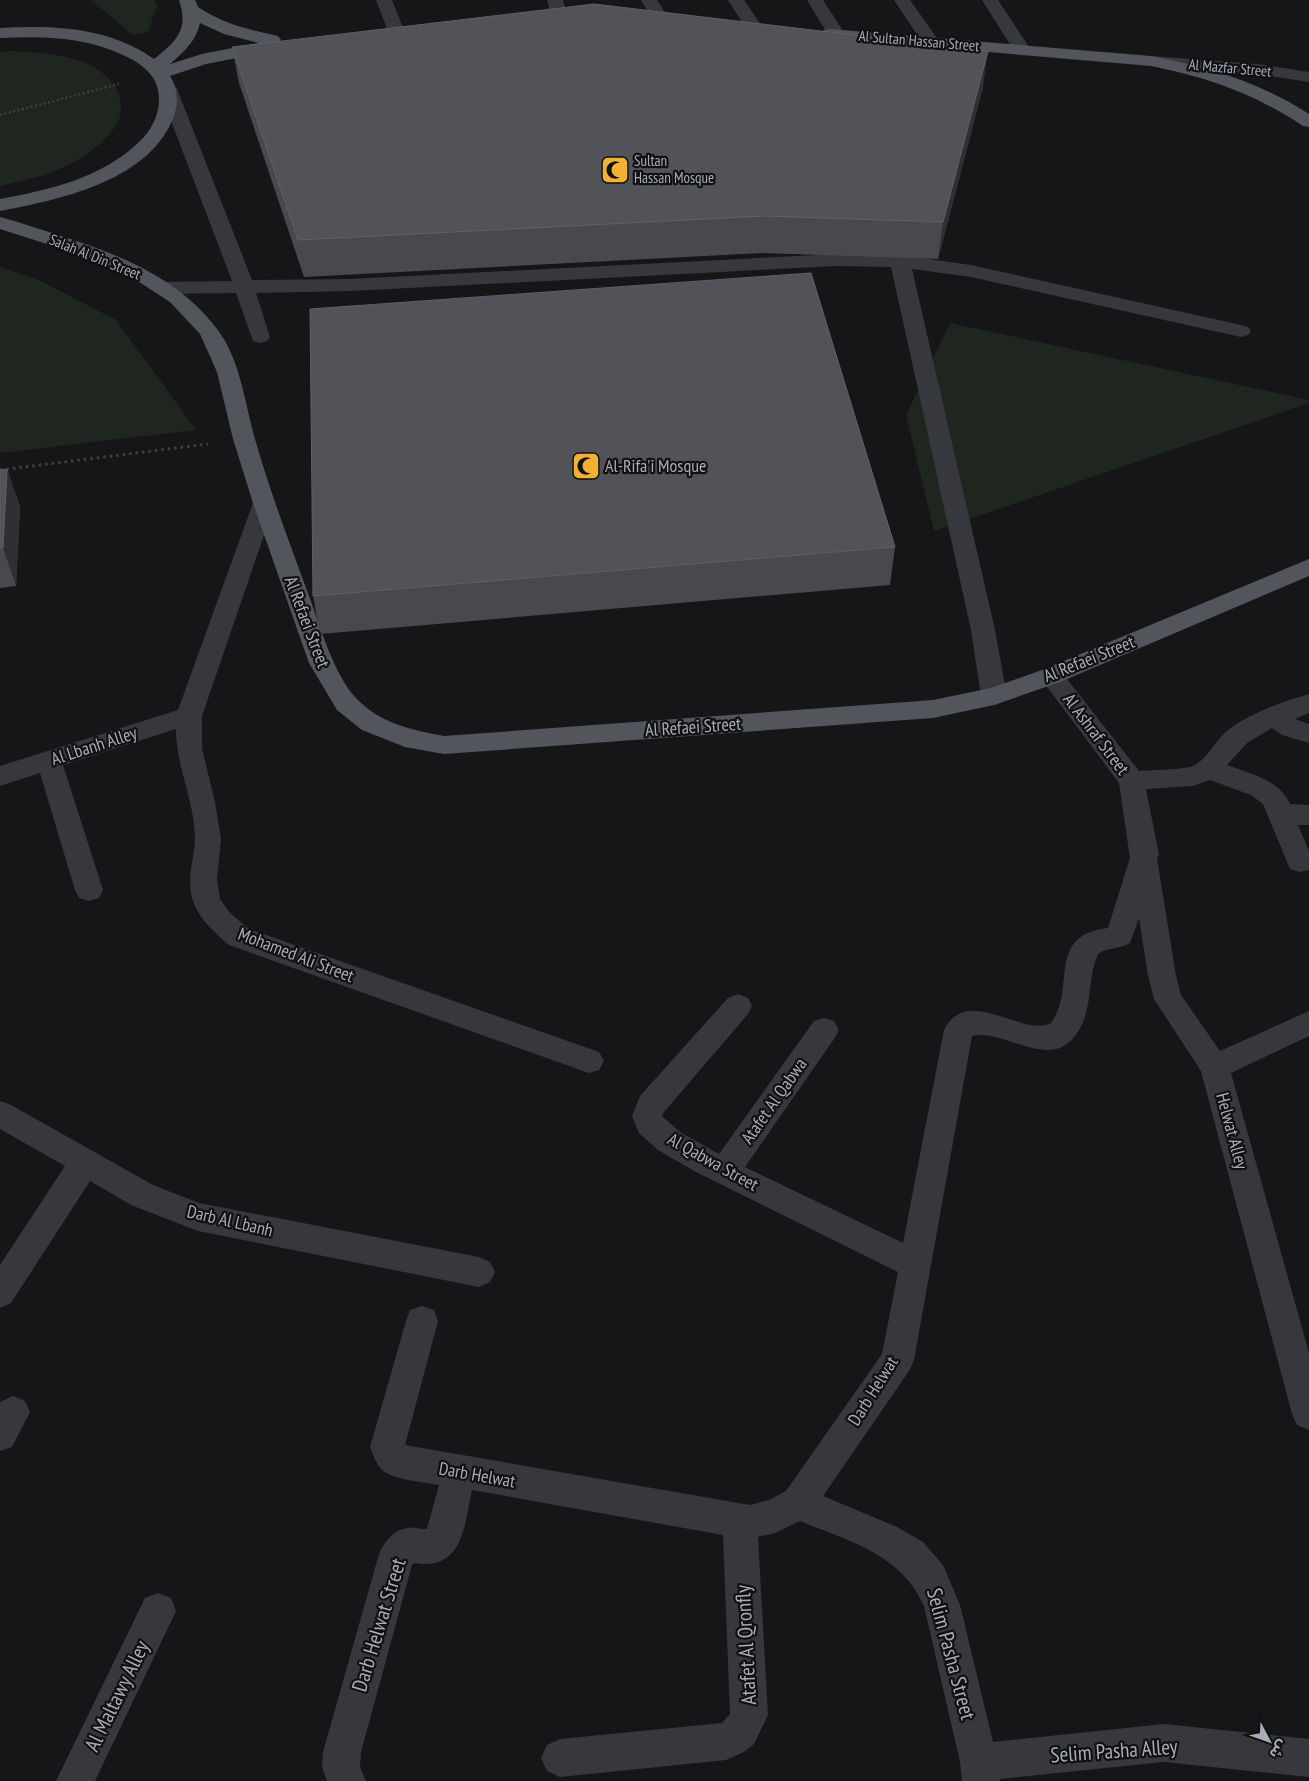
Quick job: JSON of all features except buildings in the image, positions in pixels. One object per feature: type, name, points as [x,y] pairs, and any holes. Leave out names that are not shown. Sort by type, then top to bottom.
[{"type":"main road","points":[[161,76],[202,59],[245,49],[291,43],[233,32],[210,22],[189,5]]},
{"type":"main road","points":[[161,76],[191,29],[189,5]]},
{"type":"main road","points":[[645,23],[681,24]]},
{"type":"main road","points":[[543,25],[581,24]]},
{"type":"main road","points":[[736,27],[772,29]]},
{"type":"main road","points":[[0,33],[38,31],[86,35],[126,48],[161,76],[168,109],[160,129],[141,150],[114,169],[80,185],[40,197],[0,205]]},
{"type":"main road","name":"Al Sultan Hassan Street","points":[[809,32],[1151,61],[1201,71],[1244,84],[1281,102],[1309,122]]},
{"type":"main road","points":[[378,36],[417,33]]},
{"type":"main road","name":"Salah Al Din Street","points":[[0,223],[82,249],[134,270],[177,298],[209,332],[228,372],[244,439]]},
{"type":"main road","name":"Al Refaei Street","points":[[244,439],[264,503],[321,663],[346,704],[371,724],[405,738],[444,745],[933,709],[994,696],[1051,676],[1309,567]]},
{"type":"street","points":[[384,0],[397,35]]},
{"type":"street","points":[[555,0],[561,24]]},
{"type":"street","points":[[649,0],[663,23]]},
{"type":"street","points":[[736,0],[754,28]]},
{"type":"street","points":[[815,0],[836,34]]},
{"type":"street","points":[[902,0],[930,41]]},
{"type":"street","points":[[990,0],[1022,50]]},
{"type":"street","name":"Al Mazfar Street","points":[[1151,61],[1258,69],[1309,77]]},
{"type":"street","points":[[161,76],[244,287],[260,337]]},
{"type":"street","points":[[161,288],[350,285],[837,260],[900,260],[971,271],[1241,332]]},
{"type":"street","points":[[900,260],[983,630],[994,696]]},
{"type":"street","name":"Mohamed Ali Street","points":[[264,503],[189,716],[189,750],[202,802],[208,839],[203,879],[207,901],[220,921],[239,937],[589,1061]]},
{"type":"street","name":"Al Ashraf Street","points":[[1051,676],[1132,781],[1145,855]]},
{"type":"street","points":[[1132,781],[1193,776],[1209,769],[1235,738],[1309,703]]},
{"type":"street","name":"Al Lbanh Alley","points":[[0,776],[189,716]]},
{"type":"street","points":[[1274,718],[1291,728],[1309,734]]},
{"type":"street","points":[[49,760],[89,890]]},
{"type":"street","points":[[1209,769],[1268,793],[1274,798],[1300,862]]},
{"type":"street","points":[[1282,814],[1309,815]]},
{"type":"street","name":"Helwat Alley","points":[[1145,855],[1162,976],[1168,999],[1215,1067],[1307,1402]]},
{"type":"street","name":"Darb Helwat","points":[[422,1321],[387,1446],[394,1458],[400,1461],[740,1521],[750,1522],[775,1516],[798,1503],[897,1360],[959,1030],[969,1023],[976,1022],[1050,1038],[1064,1032],[1070,1021],[1085,949],[1096,940],[1113,939],[1120,935],[1145,855]]},
{"type":"street","name":"Al Qabwa Street","points":[[738,1006],[651,1105],[647,1116],[650,1124],[670,1141],[724,1171],[914,1264]]},
{"type":"street","points":[[1215,1067],[1309,1024]]},
{"type":"street","name":"Atafet Al Qabwa","points":[[724,1171],[824,1030]]},
{"type":"street","name":"Darb Al Lbanh","points":[[0,1114],[142,1195],[198,1217],[479,1272]]},
{"type":"street","points":[[0,1292],[84,1163]]},
{"type":"street","name":"Darb Helwat Street","points":[[347,1781],[342,1773],[340,1762],[342,1752],[397,1554],[408,1546],[432,1548],[439,1543],[444,1535],[459,1472]]},
{"type":"street","name":"Selim Pasha Street","points":[[798,1503],[885,1539],[910,1555],[930,1578],[942,1605],[980,1772]]},
{"type":"street","name":"Atafet Al Qronfly","points":[[560,1758],[726,1741],[734,1738],[747,1724],[749,1715],[740,1521]]},
{"type":"street","name":"Al Maltawy Alley","points":[[75,1781],[158,1611]]},
{"type":"street","name":"Selim Pasha Alley","points":[[980,1772],[1164,1743],[1309,1758]]},
{"type":"path","points":[[0,115],[161,76]]},
{"type":"path","points":[[0,470],[244,439]]},
{"type":"shaded area","points":[[91,0],[154,0],[157,5],[148,32],[133,35]]},
{"type":"shaded area","points":[[12,51],[57,55],[83,62],[99,70],[117,90],[121,107],[118,122],[114,128],[85,156],[51,173],[0,186],[0,52]]},
{"type":"shaded area","points":[[0,267],[39,280],[116,320],[196,430],[0,453]]},
{"type":"shaded area","points":[[950,323],[1309,400],[1309,403],[934,531],[906,415]]},
{"type":"place","name":"Sultan Hassan Mosque","points":[[615,170]]},
{"type":"place","name":"Al-Rifa'i Mosque","points":[[586,466]]}]
